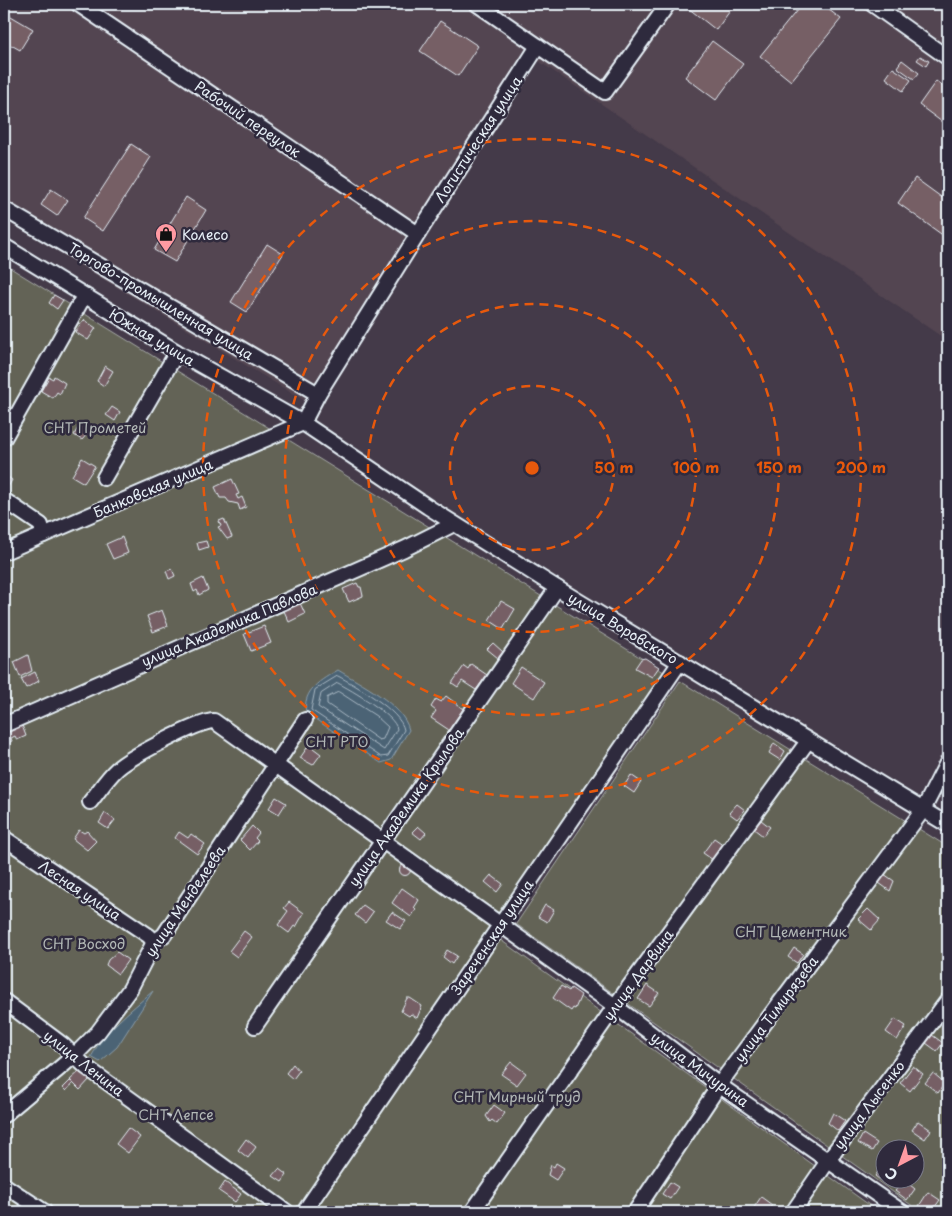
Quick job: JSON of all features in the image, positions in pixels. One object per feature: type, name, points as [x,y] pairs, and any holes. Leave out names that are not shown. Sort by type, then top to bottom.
[{"type":"street","name":"Рабочий переулок","points":[[78,4],[418,234]]},
{"type":"street","points":[[477,4],[605,92],[668,4]]},
{"type":"street","points":[[872,4],[948,58]]},
{"type":"street","name":"Логистическая улица","points":[[303,423],[318,394],[538,46]]},
{"type":"street","name":"Торгово-промышленная улица","points":[[4,209],[318,394]]},
{"type":"street","name":"Южная улица","points":[[4,246],[177,352],[303,423]]},
{"type":"street","points":[[4,438],[84,296]]},
{"type":"street","points":[[104,478],[177,352]]},
{"type":"street","name":"улица Воровского","points":[[303,423],[454,524],[808,742],[948,825]]},
{"type":"street","name":"Банковская улица","points":[[4,552],[303,423]]},
{"type":"street","points":[[4,500],[41,525],[43,535]]},
{"type":"street","name":"улица Академика Павлова","points":[[4,725],[404,549],[454,524]]},
{"type":"street","name":"улица Академика Крылова","points":[[255,1026],[557,588]]},
{"type":"street","name":"Зареченская улица","points":[[304,1212],[680,662]]},
{"type":"street","name":"улица Менделеева","points":[[4,1115],[74,1056],[98,1032],[130,989],[154,942],[164,935],[306,720]]},
{"type":"street","name":"улица Мичурина","points":[[90,802],[118,768],[171,736],[206,721],[214,721],[274,766],[615,1006],[719,1085],[902,1212]]},
{"type":"street","name":"улица Дарвина","points":[[472,1212],[615,1006],[808,742]]},
{"type":"street","name":"улица Тимирязева","points":[[635,1212],[719,1085],[923,810],[948,761]]},
{"type":"street","name":"Лесная улица","points":[[4,838],[149,936],[154,942]]},
{"type":"street","name":"улица Ленина","points":[[4,1000],[86,1067],[287,1212]]},
{"type":"street","name":"улица Лысенко","points":[[794,1212],[829,1160],[948,1000]]},
{"type":"street","points":[[4,1185],[45,1212]]},
{"type":"shaded area","points":[[4,4],[948,4],[948,341],[524,51],[305,401],[4,219]]},
{"type":"green space","points":[[4,264],[667,674],[488,931],[879,1212],[4,1212]]},
{"type":"green space","name":"СНТ Цементник","points":[[680,681],[948,847],[948,1212],[921,1212],[887,1188],[924,1188],[924,1138],[874,1138],[874,1179],[516,924]]},
{"type":"water","points":[[338,670],[379,695],[398,711],[405,720],[409,730],[391,760],[381,763],[306,713],[307,698],[310,692],[319,682]]},
{"type":"water","points":[[153,991],[117,1047],[100,1062],[91,1057],[103,1038]]},
{"type":"building","points":[[683,4],[735,4],[716,30]]},
{"type":"building","points":[[802,4],[826,4],[824,6],[841,19],[791,81],[760,56]]},
{"type":"building","points":[[4,12],[33,29],[20,50],[4,41]]},
{"type":"building","points":[[440,21],[478,46],[458,76],[420,51]]},
{"type":"building","points":[[712,41],[743,64],[716,100],[685,77]]},
{"type":"building","points":[[920,56],[929,61],[926,66],[917,60]]},
{"type":"building","points":[[902,60],[919,73],[914,79],[897,67]]},
{"type":"building","points":[[893,68],[911,80],[903,91],[886,78]]},
{"type":"building","points":[[936,81],[948,90],[948,113],[942,122],[919,105]]},
{"type":"building","points":[[131,144],[151,157],[103,231],[83,218]]},
{"type":"building","points":[[915,178],[948,202],[948,239],[898,203]]},
{"type":"building","points":[[51,189],[68,200],[57,216],[41,205]]},
{"type":"building","points":[[186,197],[206,210],[175,262],[154,250]]},
{"type":"building","points":[[267,244],[283,254],[247,312],[231,302]]},
{"type":"building","points":[[54,295],[63,300],[57,309],[49,303]]},
{"type":"building","points":[[84,320],[96,328],[88,340],[75,332]]},
{"type":"building","points":[[105,366],[113,371],[104,386],[97,381]]},
{"type":"building","points":[[54,376],[65,383],[60,394],[57,392],[53,398],[41,391],[49,377],[53,379]]},
{"type":"building","points":[[112,407],[120,412],[115,421],[106,415]]},
{"type":"building","points":[[80,424],[90,431],[82,440],[74,435]]},
{"type":"building","points":[[82,458],[95,466],[84,483],[72,476]]},
{"type":"building","points":[[4,474],[12,480],[8,487],[4,485]]},
{"type":"building","points":[[232,479],[239,494],[236,495],[238,499],[242,497],[246,507],[240,510],[238,504],[229,502],[226,498],[220,498],[215,487]]},
{"type":"building","points":[[224,519],[232,537],[227,539],[218,527],[221,526],[219,521]]},
{"type":"building","points":[[122,537],[128,553],[113,559],[106,544]]},
{"type":"building","points":[[206,541],[208,547],[199,550],[197,543]]},
{"type":"building","points":[[172,569],[175,576],[169,579],[166,571]]},
{"type":"building","points":[[203,578],[208,590],[199,595],[197,590],[194,592],[191,584]]},
{"type":"building","points":[[357,583],[361,587],[363,596],[349,602],[343,589]]},
{"type":"building","points":[[501,601],[515,609],[503,629],[489,620]]},
{"type":"building","points":[[300,603],[305,614],[289,622],[284,611]]},
{"type":"building","points":[[162,610],[168,626],[153,632],[147,616]]},
{"type":"building","points":[[264,626],[271,643],[251,651],[244,634]]},
{"type":"building","points":[[493,643],[503,652],[498,658],[487,649]]},
{"type":"building","points":[[28,655],[32,671],[20,677],[14,662]]},
{"type":"building","points":[[645,658],[659,667],[652,677],[635,668],[641,659]]},
{"type":"building","points":[[471,664],[487,675],[476,690],[462,681],[458,687],[452,683],[464,666],[468,669]]},
{"type":"building","points":[[521,667],[544,682],[534,698],[511,683]]},
{"type":"building","points":[[35,672],[39,681],[26,688],[21,679]]},
{"type":"building","points":[[446,696],[463,709],[449,730],[431,718],[436,711],[431,707],[436,699],[441,702]]},
{"type":"building","points":[[20,720],[26,736],[17,740],[15,736],[11,738],[12,741],[8,743],[9,746],[4,748],[4,727]]},
{"type":"building","points":[[774,743],[785,751],[780,760],[769,753]]},
{"type":"building","points":[[309,745],[321,754],[313,765],[300,758]]},
{"type":"building","points":[[631,775],[641,782],[634,793],[624,786]]},
{"type":"building","points":[[276,797],[286,803],[279,814],[269,808]]},
{"type":"building","points":[[737,804],[745,810],[737,819],[729,813]]},
{"type":"building","points":[[105,813],[115,820],[108,829],[99,823]]},
{"type":"building","points":[[761,820],[770,827],[763,836],[754,829]]},
{"type":"building","points":[[252,826],[259,833],[255,838],[258,841],[250,850],[240,840]]},
{"type":"building","points":[[418,826],[426,833],[421,839],[412,832]]},
{"type":"building","points":[[79,830],[84,833],[87,831],[96,841],[87,850],[73,839]]},
{"type":"building","points":[[179,832],[188,838],[191,834],[205,844],[197,854],[175,838]]},
{"type":"building","points":[[714,838],[724,845],[713,860],[703,853]]},
{"type":"building","points":[[405,864],[411,870],[405,876],[399,870]]},
{"type":"building","points":[[884,874],[894,881],[890,891],[879,883]]},
{"type":"building","points":[[491,875],[503,884],[497,892],[485,882]]},
{"type":"building","points":[[402,888],[419,900],[414,908],[416,910],[411,917],[392,903]]},
{"type":"building","points":[[289,902],[304,913],[296,927],[294,926],[289,933],[278,925],[288,911],[284,908]]},
{"type":"building","points":[[363,905],[373,912],[365,923],[355,915]]},
{"type":"building","points":[[545,905],[554,910],[547,922],[538,917]]},
{"type":"building","points":[[868,909],[880,920],[871,930],[858,919]]},
{"type":"building","points":[[392,912],[406,921],[400,929],[386,920]]},
{"type":"building","points":[[244,931],[252,937],[237,957],[229,951]]},
{"type":"building","points":[[794,948],[803,954],[797,963],[788,957]]},
{"type":"building","points":[[447,950],[457,956],[452,964],[443,957]]},
{"type":"building","points":[[117,952],[128,960],[118,974],[106,965],[108,960]]},
{"type":"building","points":[[647,985],[659,993],[649,1006],[638,999]]},
{"type":"building","points":[[561,986],[569,991],[571,988],[581,995],[575,1009],[573,1008],[571,1011],[553,998]]},
{"type":"building","points":[[407,998],[422,1006],[417,1018],[401,1011]]},
{"type":"building","points":[[895,1019],[906,1026],[897,1040],[886,1032]]},
{"type":"building","points":[[932,1035],[943,1043],[937,1051],[926,1043]]},
{"type":"building","points":[[511,1062],[526,1073],[517,1085],[501,1074]]},
{"type":"building","points":[[293,1064],[299,1071],[293,1079],[286,1073]]},
{"type":"building","points":[[913,1066],[923,1074],[910,1091],[900,1083]]},
{"type":"building","points":[[80,1071],[90,1079],[80,1090],[73,1083],[66,1091],[63,1088],[70,1081],[72,1082],[70,1080]]},
{"type":"building","points":[[933,1073],[945,1083],[938,1093],[925,1083]]},
{"type":"building","points":[[494,1105],[505,1113],[497,1124],[492,1120],[490,1122],[486,1116]]},
{"type":"building","points":[[833,1113],[845,1121],[838,1131],[828,1123]]},
{"type":"building","points":[[918,1121],[931,1130],[925,1139],[912,1130]]},
{"type":"building","points":[[128,1128],[140,1137],[128,1153],[116,1144]]},
{"type":"building","points":[[863,1134],[874,1141],[874,1148],[872,1151],[858,1143]]},
{"type":"building","points":[[246,1139],[256,1147],[248,1158],[238,1150]]},
{"type":"building","points":[[556,1163],[564,1168],[556,1180],[548,1175],[551,1165],[554,1167]]},
{"type":"building","points":[[279,1169],[287,1175],[282,1182],[273,1176]]},
{"type":"building","points":[[225,1182],[241,1194],[235,1202],[219,1191]]},
{"type":"building","points":[[670,1182],[678,1187],[670,1199],[662,1194]]},
{"type":"building","points":[[897,1188],[915,1189],[907,1200],[895,1191]]},
{"type":"building","points":[[928,1192],[940,1200],[931,1212],[919,1206]]},
{"type":"building","points":[[761,1197],[772,1205],[767,1212],[751,1212]]},
{"type":"place","name":"Колесо","points":[[166,253]]},
{"type":"park label","name":"СНТ Прометей","points":[[95,427]]},
{"type":"park label","name":"СНТ РТО","points":[[337,741]]},
{"type":"park label","name":"СНТ Восход","points":[[84,943]]},
{"type":"park label","name":"СНТ Мирный труд","points":[[517,1096]]},
{"type":"park label","name":"СНТ Лепсе","points":[[176,1114]]}]
